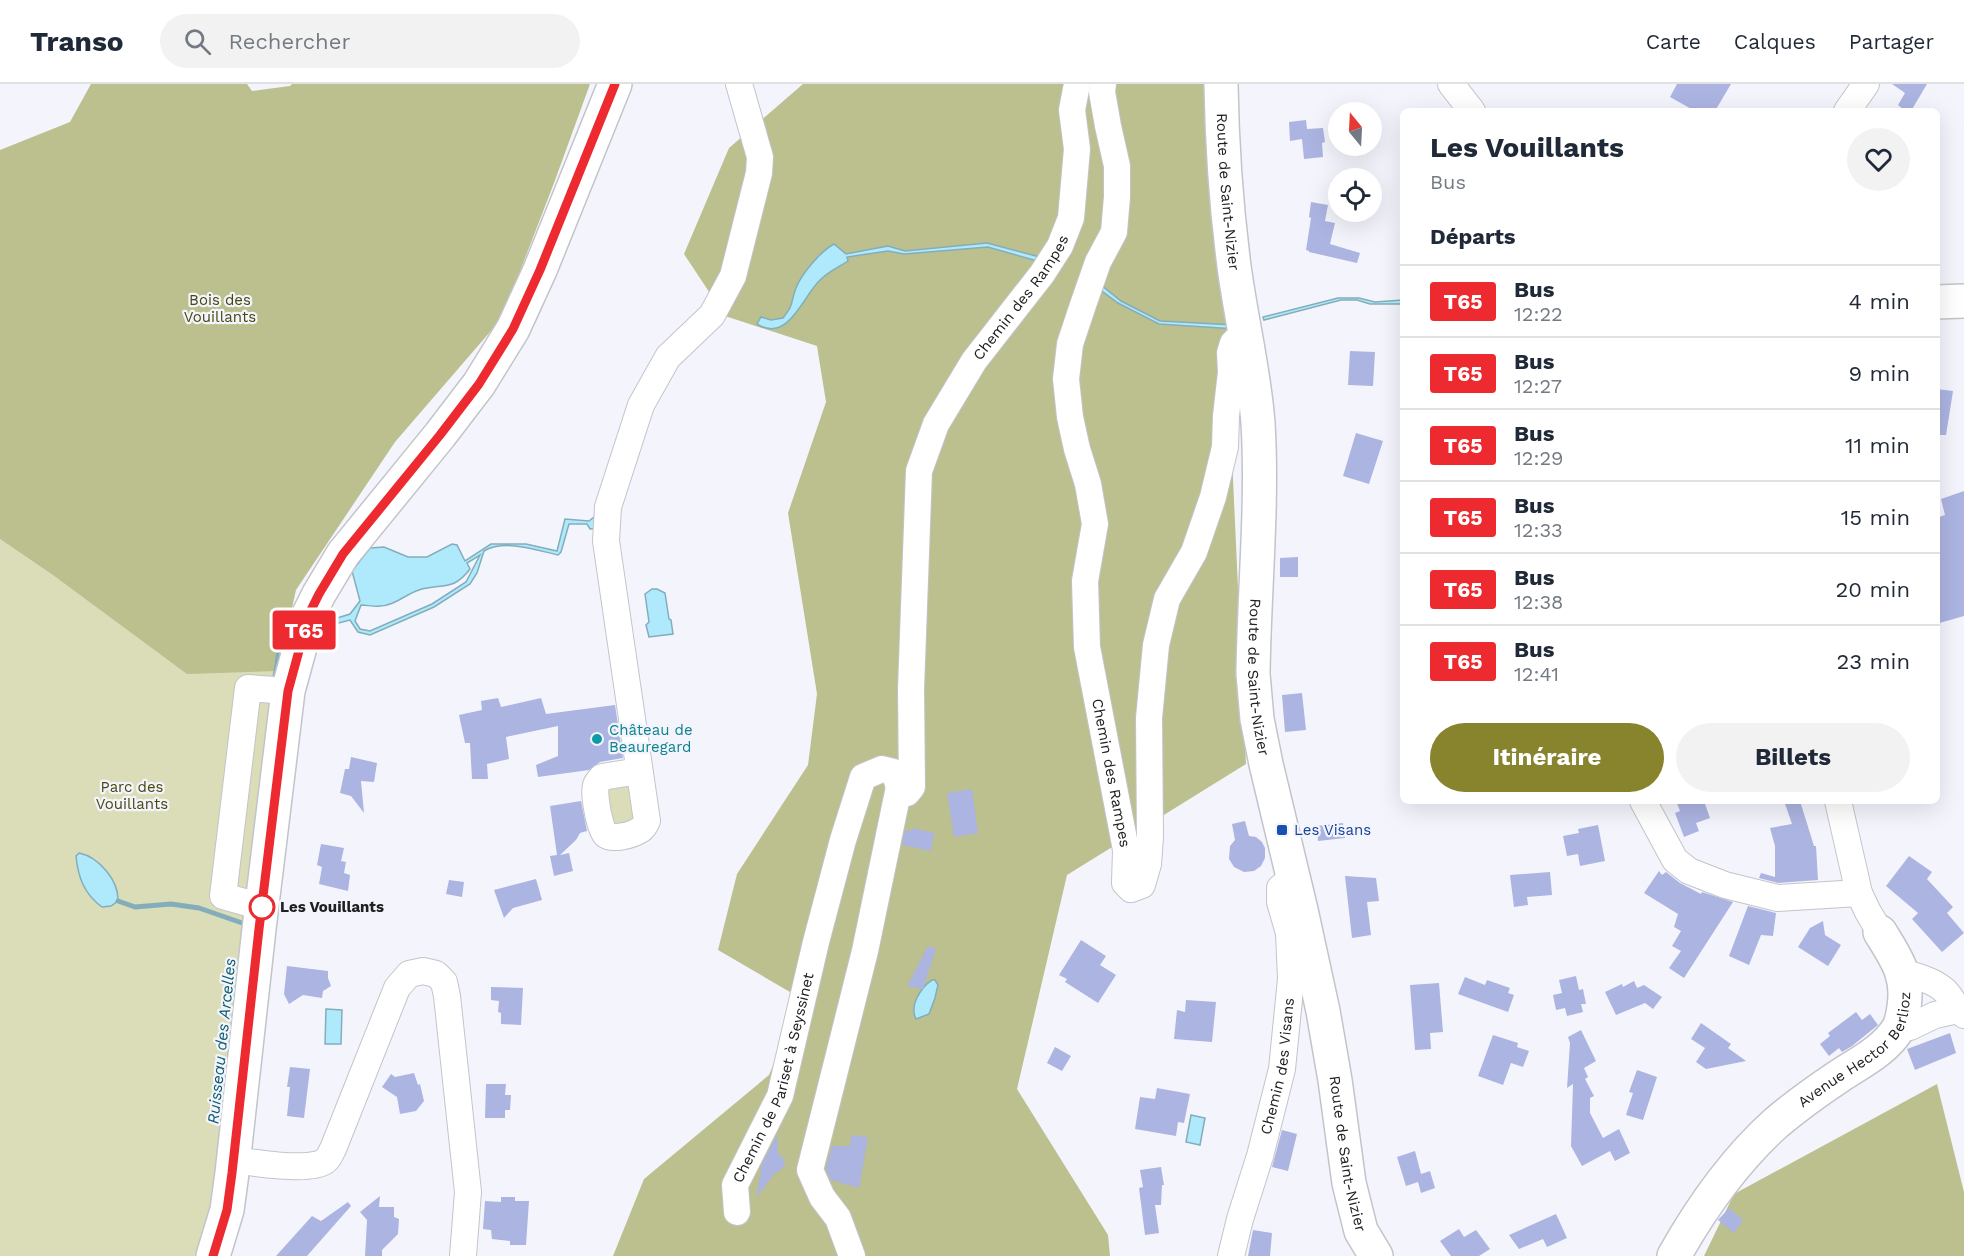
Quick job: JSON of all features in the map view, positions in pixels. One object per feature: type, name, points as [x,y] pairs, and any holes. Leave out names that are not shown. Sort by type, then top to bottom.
[{"type":"main road","points":[[213,1256],[227,1210],[234,1159],[288,691],[309,614],[343,554],[479,384],[513,329],[540,270],[615,84]]},
{"type":"main road","name":"Route de Saint-Nizier","points":[[1221,84],[1226,197],[1234,267],[1253,378],[1258,425],[1254,696],[1266,764],[1323,1011],[1349,1184],[1361,1231],[1376,1256]]},
{"type":"main road","points":[[1940,302],[1964,301]]},
{"type":"main road","name":"Avenue Hector Berlioz","points":[[1674,1256],[1703,1208],[1756,1144],[1776,1124],[1817,1091],[1885,1044],[1898,1028],[1906,996],[1904,974],[1880,932]]},
{"type":"street","points":[[639,771],[606,542],[608,507],[641,405],[654,380],[668,357],[712,315],[733,276],[759,173],[760,157],[739,84]]},
{"type":"street","name":"Chemin des Rampes","points":[[897,779],[907,793],[912,787],[911,689],[919,471],[936,424],[974,361],[1042,274],[1060,246],[1071,218],[1077,149],[1072,110],[1077,84]]},
{"type":"street","name":"Chemin des Rampes","points":[[1103,84],[1102,92],[1117,166],[1114,232],[1098,262],[1070,344],[1066,379],[1070,417],[1077,449],[1089,484],[1095,524],[1085,581],[1087,647],[1126,850],[1125,883],[1131,889],[1142,885],[1148,864],[1150,837],[1149,718],[1156,645],[1167,599],[1194,552],[1213,497],[1225,447],[1231,372],[1230,352],[1233,343],[1245,332]]},
{"type":"street","points":[[1451,84],[1470,108]]},
{"type":"street","points":[[1849,108],[1866,84]]},
{"type":"street","points":[[262,907],[223,896],[248,688],[288,691]]},
{"type":"street","name":"Chemin de Pariset à Seyssinet","points":[[737,1212],[735,1185],[780,1096],[816,942],[843,840],[863,777],[882,769],[897,779]]},
{"type":"street","points":[[852,1256],[838,1218],[822,1197],[810,1170],[865,951],[897,779]]},
{"type":"street","points":[[1645,804],[1675,860],[1689,871],[1725,885],[1777,898],[1859,892]]},
{"type":"street","name":"Avenue Hector Berlioz","points":[[1839,804],[1859,892],[1880,932]]},
{"type":"street","name":"Chemin des Visans","points":[[1231,1256],[1282,1069],[1291,979],[1289,933],[1280,902],[1280,888],[1294,881]]},
{"type":"street","points":[[234,1159],[269,1165],[313,1165],[326,1161],[333,1149],[397,987],[409,974],[423,971],[436,974],[444,982],[447,996],[468,1192],[463,1256]]},
{"type":"street","points":[[1898,1028],[1910,1027],[1935,1015],[1961,1012],[1945,990],[1915,975],[1904,974]]},
{"type":"street","points":[[1241,1256],[1247,1198]]},
{"type":"green space","name":"Bois des Vouillants","points":[[91,84],[247,84],[252,91],[292,84],[590,84],[502,318],[395,442],[296,590],[278,671],[187,674],[0,539],[0,150],[70,122]]},
{"type":"green space","points":[[803,84],[1215,84],[1246,764],[1067,875],[1017,1089],[1108,1235],[1110,1256],[613,1256],[644,1179],[769,1075],[789,1028],[790,992],[718,950],[737,874],[808,765],[817,694],[788,513],[826,402],[817,346],[725,316],[684,254],[729,148]]},
{"type":"green space","name":"Parc des Vouillants","points":[[0,539],[57,578],[278,671],[219,1170],[205,1240],[198,1256],[0,1256]]},
{"type":"green space","points":[[626,785],[630,789],[634,821],[614,828],[605,788]]},
{"type":"green space","points":[[1937,1084],[1964,1192],[1964,1256],[1704,1256],[1734,1194]]},
{"type":"water","points":[[987,243],[1051,260],[1048,264],[988,247],[904,254],[888,251],[847,257],[848,261],[820,280],[786,323],[778,328],[768,329],[757,324],[761,317],[771,320],[783,318],[791,306],[796,288],[807,269],[834,244],[846,254],[888,246],[905,251]]},
{"type":"water","points":[[1096,281],[1121,301],[1160,321],[1235,325],[1236,329],[1159,324],[1118,303],[1095,286]]},
{"type":"water","points":[[1338,298],[1359,298],[1375,302],[1400,300],[1400,304],[1370,304],[1357,300],[1341,300],[1264,320],[1263,317]]},
{"type":"water","points":[[599,513],[601,528],[590,529],[587,524],[569,524],[561,552],[558,555],[511,546],[501,546],[484,551],[477,573],[470,584],[434,607],[370,635],[358,632],[350,620],[319,628],[318,624],[350,614],[360,601],[352,571],[370,548],[384,547],[408,557],[427,557],[452,544],[457,545],[465,561],[491,544],[526,544],[557,551],[565,519],[589,521]],"holes":[[[480,555],[466,582],[432,604],[370,631],[360,629],[355,621],[361,605],[385,605],[419,590],[446,586],[458,581],[470,569],[467,563]]]},
{"type":"water","points":[[652,589],[665,593],[673,634],[649,637],[646,625],[649,622],[645,594]]},
{"type":"water","points":[[79,853],[94,859],[111,878],[118,901],[111,906],[102,907],[86,891],[78,871],[76,856]]},
{"type":"water","points":[[932,980],[935,980],[938,985],[929,1014],[916,1019],[914,1008],[917,997]]},
{"type":"water","points":[[326,1009],[342,1010],[341,1044],[325,1044]]},
{"type":"water","points":[[1191,1115],[1205,1118],[1200,1145],[1186,1142]]},
{"type":"building","points":[[1677,84],[1731,84],[1717,108],[1690,108],[1670,97]]},
{"type":"building","points":[[1892,84],[1927,84],[1913,108],[1902,108],[1898,105],[1905,93]]},
{"type":"building","points":[[1306,120],[1307,129],[1323,128],[1325,142],[1322,143],[1323,157],[1304,159],[1302,139],[1290,141],[1289,122]]},
{"type":"building","points":[[1311,202],[1328,205],[1325,221],[1335,223],[1330,244],[1360,253],[1357,263],[1306,250],[1311,218],[1309,217]]},
{"type":"building","points":[[1350,351],[1375,352],[1373,386],[1348,385]]},
{"type":"building","points":[[1940,389],[1953,391],[1946,435],[1940,435]]},
{"type":"building","points":[[1356,433],[1383,441],[1369,484],[1343,476]]},
{"type":"building","points":[[1964,491],[1964,616],[1940,623],[1940,517],[1945,515],[1941,499]]},
{"type":"building","points":[[1298,557],[1298,577],[1280,577],[1280,558]]},
{"type":"building","points":[[1302,693],[1306,730],[1285,732],[1282,695]]},
{"type":"building","points":[[498,698],[501,707],[541,698],[546,714],[615,705],[623,758],[600,762],[589,770],[538,777],[536,765],[558,756],[558,726],[506,737],[509,759],[487,764],[488,779],[472,779],[470,743],[465,743],[459,715],[482,710],[481,701]]},
{"type":"building","points":[[351,757],[377,763],[374,782],[361,781],[364,813],[351,796],[340,793],[345,769],[349,769]]},
{"type":"building","points":[[972,789],[978,833],[954,837],[947,793]]},
{"type":"building","points":[[581,801],[587,831],[580,833],[560,855],[569,853],[573,871],[554,876],[550,856],[557,855],[550,806]]},
{"type":"building","points":[[1677,804],[1705,804],[1710,818],[1696,823],[1699,831],[1684,837],[1675,813],[1680,811]]},
{"type":"building","points":[[1785,804],[1801,804],[1814,846],[1816,846],[1818,880],[1778,883],[1759,878],[1761,873],[1775,877],[1775,846],[1770,828],[1792,824]]},
{"type":"building","points":[[1245,821],[1249,836],[1256,837],[1262,842],[1265,848],[1265,858],[1261,866],[1254,871],[1244,872],[1234,867],[1229,859],[1230,846],[1235,840],[1232,824]]},
{"type":"building","points":[[1343,823],[1345,838],[1318,841],[1317,826]]},
{"type":"building","points":[[1598,825],[1605,861],[1580,866],[1578,854],[1567,856],[1563,836],[1579,833],[1578,829]]},
{"type":"building","points":[[913,828],[934,833],[931,851],[902,845],[905,830],[912,831]]},
{"type":"building","points":[[321,844],[344,848],[341,861],[346,862],[344,873],[350,875],[348,891],[319,884],[322,867],[317,865]]},
{"type":"building","points":[[1909,856],[1932,872],[1927,879],[1953,907],[1947,913],[1964,933],[1942,952],[1912,919],[1918,913],[1886,886]]},
{"type":"building","points":[[1659,871],[1662,875],[1666,872],[1680,883],[1701,894],[1702,892],[1733,902],[1684,978],[1669,968],[1681,951],[1672,946],[1681,931],[1674,927],[1678,914],[1644,893]]},
{"type":"building","points":[[1550,872],[1552,895],[1527,897],[1528,905],[1514,907],[1510,875]]},
{"type":"building","points":[[1345,876],[1376,878],[1379,901],[1367,902],[1371,935],[1352,938]]},
{"type":"building","points":[[536,879],[542,900],[513,908],[504,918],[494,890]]},
{"type":"building","points":[[449,880],[464,882],[462,897],[446,894]]},
{"type":"building","points":[[1748,906],[1776,913],[1773,936],[1761,935],[1749,965],[1729,956]]},
{"type":"building","points":[[1823,921],[1825,935],[1841,945],[1828,966],[1798,947],[1810,928]]},
{"type":"building","points":[[1081,940],[1106,956],[1100,965],[1116,975],[1098,1003],[1065,982],[1067,979],[1059,975]]},
{"type":"building","points":[[928,946],[936,949],[923,989],[907,986]]},
{"type":"building","points":[[287,966],[328,971],[331,986],[323,991],[322,998],[303,995],[289,1004],[284,994]]},
{"type":"building","points":[[1576,976],[1579,990],[1583,989],[1586,1004],[1581,1004],[1583,1012],[1567,1016],[1565,1008],[1556,1010],[1553,995],[1562,993],[1559,980]]},
{"type":"building","points":[[1465,977],[1485,985],[1487,980],[1510,988],[1508,993],[1514,995],[1508,1012],[1458,994]]},
{"type":"building","points":[[1634,981],[1637,988],[1644,985],[1662,997],[1653,1009],[1645,1003],[1616,1015],[1605,992]]},
{"type":"building","points":[[1439,983],[1443,1032],[1430,1033],[1431,1049],[1415,1050],[1410,985]]},
{"type":"building","points":[[491,987],[523,988],[521,1025],[501,1024],[501,1013],[498,1012],[499,1001],[491,1000]]},
{"type":"building","points":[[1186,1000],[1216,1002],[1212,1042],[1174,1039],[1177,1010],[1185,1012]]},
{"type":"building","points":[[1856,1012],[1862,1020],[1870,1014],[1878,1025],[1852,1046],[1842,1052],[1839,1048],[1829,1056],[1820,1044],[1830,1036],[1828,1033]]},
{"type":"building","points":[[1701,1023],[1731,1044],[1728,1048],[1746,1061],[1706,1069],[1696,1062],[1705,1048],[1691,1039]]},
{"type":"building","points":[[1581,1030],[1596,1061],[1584,1068],[1588,1077],[1585,1079],[1594,1096],[1590,1098],[1590,1113],[1603,1138],[1619,1129],[1630,1153],[1615,1161],[1610,1151],[1582,1166],[1571,1146],[1573,1084],[1567,1088],[1570,1043],[1568,1037]]},
{"type":"building","points":[[1950,1033],[1956,1053],[1915,1070],[1907,1049]]},
{"type":"building","points":[[1493,1035],[1518,1043],[1517,1047],[1529,1051],[1523,1067],[1511,1063],[1503,1085],[1478,1076]]},
{"type":"building","points":[[1055,1047],[1071,1056],[1062,1071],[1047,1063]]},
{"type":"building","points":[[290,1067],[310,1069],[304,1118],[287,1116]]},
{"type":"building","points":[[1637,1070],[1657,1077],[1643,1120],[1626,1115],[1633,1093],[1629,1092]]},
{"type":"building","points":[[414,1073],[418,1085],[420,1084],[424,1101],[416,1111],[400,1114],[397,1097],[382,1087],[391,1074],[395,1077]]},
{"type":"building","points":[[486,1084],[506,1084],[505,1095],[511,1095],[510,1110],[505,1110],[505,1118],[485,1118]]},
{"type":"building","points":[[1157,1088],[1190,1094],[1184,1123],[1178,1122],[1176,1136],[1135,1129],[1140,1097],[1155,1099]]},
{"type":"building","points":[[1282,1130],[1297,1134],[1288,1171],[1272,1167]]},
{"type":"building","points":[[777,1135],[778,1153],[785,1160],[784,1167],[774,1174],[756,1198],[762,1164]]},
{"type":"building","points":[[851,1135],[868,1137],[859,1188],[831,1180],[826,1169],[832,1146],[850,1146]]},
{"type":"building","points":[[1415,1151],[1421,1174],[1430,1171],[1435,1188],[1421,1193],[1418,1182],[1406,1186],[1397,1157]]},
{"type":"building","points":[[1161,1167],[1164,1185],[1162,1185],[1161,1205],[1155,1205],[1159,1233],[1145,1235],[1139,1188],[1143,1187],[1140,1170]]},
{"type":"building","points":[[380,1196],[379,1207],[394,1207],[394,1217],[399,1219],[398,1234],[382,1250],[382,1256],[365,1256],[367,1220],[360,1212]]},
{"type":"building","points":[[501,1197],[515,1197],[515,1201],[529,1201],[526,1245],[510,1245],[510,1241],[492,1239],[491,1230],[483,1229],[485,1201],[501,1202]]},
{"type":"building","points":[[348,1202],[351,1206],[307,1256],[276,1256],[312,1216],[321,1221]]},
{"type":"building","points":[[1729,1208],[1743,1220],[1734,1233],[1718,1220]]},
{"type":"building","points":[[1556,1214],[1567,1238],[1547,1247],[1543,1239],[1519,1249],[1509,1235]]},
{"type":"building","points":[[1459,1229],[1464,1237],[1476,1230],[1490,1249],[1479,1256],[1451,1256],[1440,1241]]},
{"type":"building","points":[[1253,1230],[1272,1233],[1270,1256],[1248,1256]]},
{"type":"waterway","name":"Ruisseau des Arcelles","points":[[275,677],[281,639]]},
{"type":"waterway","points":[[118,901],[135,907],[171,904],[199,908],[248,925]]},
{"type":"bus line","name":"T65","points":[[213,1256],[227,1210],[288,691],[302,634],[319,594],[343,554],[479,384],[513,329],[540,270],[615,84]]},
{"type":"place","name":"Château de Beauregard","points":[[597,739]]},
{"type":"place","name":"Les Visans","points":[[1282,830]]},
{"type":"place","name":"Les Vouillants","points":[[262,907]]}]
